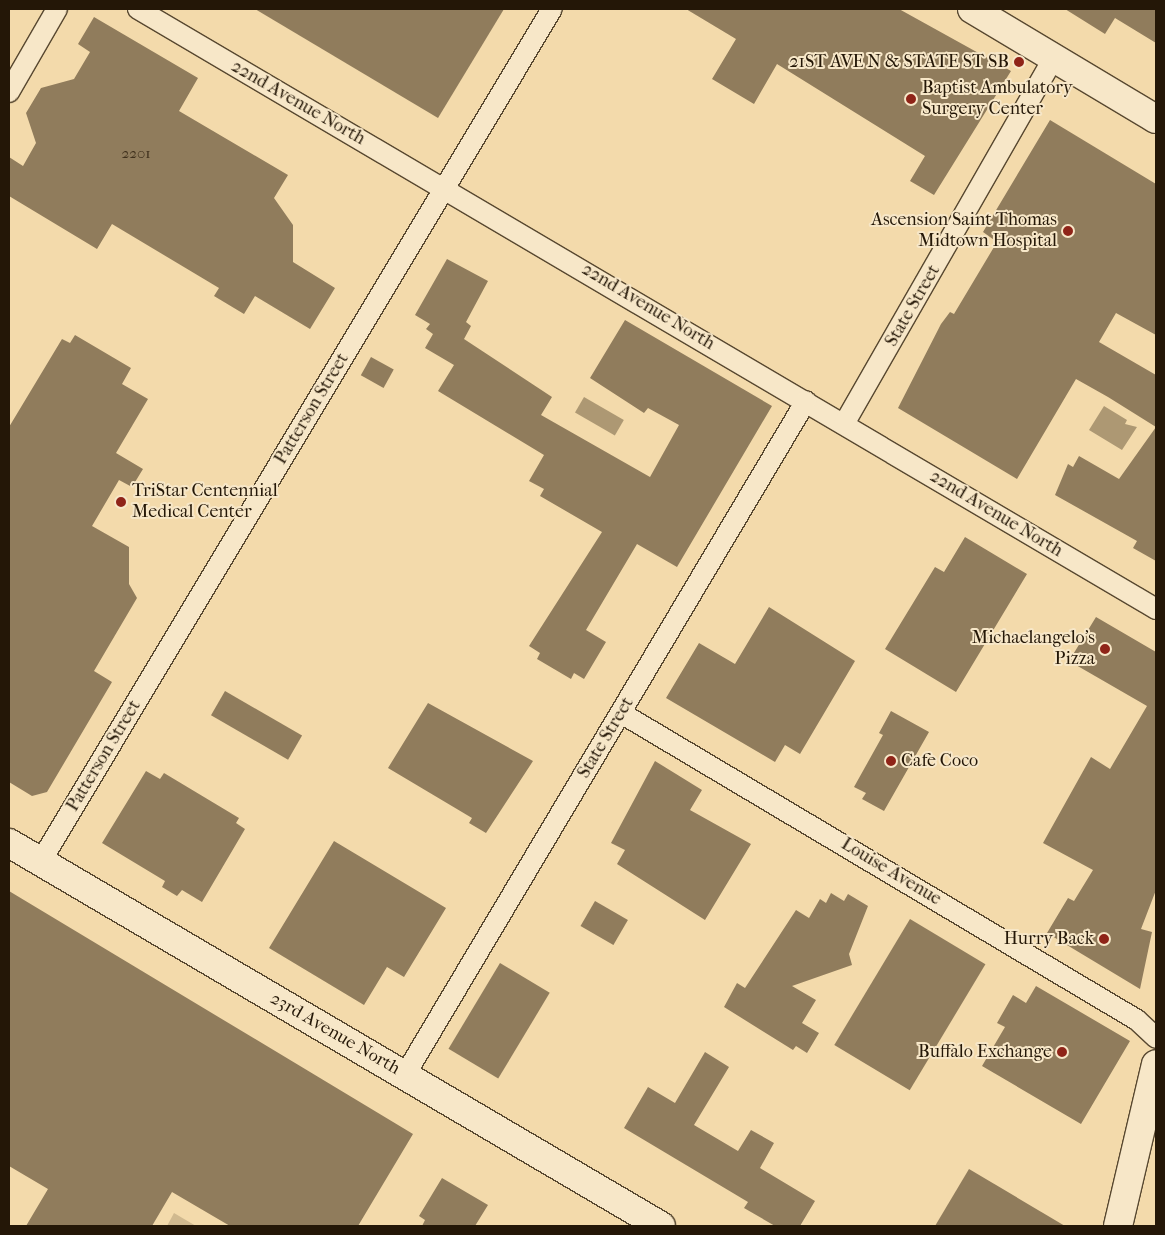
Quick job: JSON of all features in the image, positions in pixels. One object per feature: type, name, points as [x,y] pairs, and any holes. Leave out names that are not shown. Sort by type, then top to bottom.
[{"type":"street","points":[[9,92],[57,9]]},
{"type":"street","name":"22nd Avenue North","points":[[138,9],[1156,609]]},
{"type":"street","name":"Patterson Street","points":[[41,861],[552,9]]},
{"type":"street","points":[[972,9],[1156,119]]},
{"type":"street","name":"State Street","points":[[844,424],[1054,58]]},
{"type":"street","name":"State Street","points":[[404,1075],[806,401]]},
{"type":"street","name":"Louise Avenue","points":[[621,713],[1137,1020],[1156,1038]]},
{"type":"street","name":"23rd Avenue North","points":[[9,843],[661,1226]]},
{"type":"street","points":[[1118,1226],[1156,1064]]},
{"type":"shaded area","points":[[584,397],[624,420],[615,436],[575,413]]},
{"type":"shaded area","points":[[1104,406],[1127,420],[1125,424],[1137,427],[1122,450],[1089,430]]},
{"type":"shaded area","points":[[174,1213],[196,1226],[167,1226]]},
{"type":"building","points":[[255,9],[504,9],[438,118]]},
{"type":"building","name":"Baptist Ambulatory Surgery Center","points":[[686,9],[899,9],[1011,71],[934,195],[910,181],[925,156],[777,64],[754,104],[712,79],[736,39]]},
{"type":"building","points":[[1065,9],[1156,9],[1156,43],[1115,18],[1105,34]]},
{"type":"building","points":[[94,17],[198,78],[179,111],[288,175],[274,198],[293,225],[293,262],[335,288],[310,329],[255,296],[244,314],[214,296],[219,288],[112,224],[97,249],[9,196],[9,157],[23,166],[36,143],[26,113],[41,88],[74,79],[90,52],[78,44]]},
{"type":"building","points":[[1050,120],[1156,184],[1156,335],[1116,313],[1099,342],[1156,375],[1156,427],[1076,379],[1017,479],[898,408],[941,324],[950,312],[954,314],[997,242],[983,232]]},
{"type":"building","points":[[447,259],[488,281],[466,322],[471,326],[464,339],[552,397],[541,415],[650,477],[679,425],[648,408],[644,413],[590,378],[625,320],[772,406],[677,567],[637,544],[586,630],[606,642],[584,679],[574,673],[571,679],[537,659],[540,653],[529,646],[602,532],[540,496],[544,489],[529,481],[544,455],[438,391],[454,365],[425,348],[433,334],[426,329],[430,324],[415,315]]},
{"type":"building","points":[[75,335],[131,368],[122,384],[148,399],[116,453],[143,469],[132,487],[119,480],[92,526],[129,547],[129,584],[137,598],[94,671],[112,682],[47,792],[32,796],[9,782],[9,427],[62,339],[70,343]]},
{"type":"building","points":[[371,357],[394,370],[384,388],[361,375]]},
{"type":"building","points":[[1156,427],[1156,561],[1133,548],[1137,541],[1055,495],[1068,464],[1073,467],[1079,456],[1119,479]]},
{"type":"building","points":[[965,537],[1027,574],[956,692],[885,649],[935,567],[944,572]]},
{"type":"building","points":[[769,607],[855,661],[800,754],[785,745],[775,762],[666,698],[699,643],[735,664]]},
{"type":"building","points":[[1096,617],[1156,652],[1156,890],[1141,929],[1152,932],[1140,989],[1047,933],[1068,898],[1074,901],[1093,870],[1043,843],[1091,757],[1110,769],[1147,706],[1069,661]]},
{"type":"building","points":[[225,691],[302,736],[288,760],[211,715]]},
{"type":"building","points":[[428,703],[533,761],[486,833],[469,823],[472,818],[388,768]]},
{"type":"building","name":"Cafe Coco","points":[[891,711],[929,732],[884,811],[862,799],[866,793],[854,787],[883,735],[879,733]]},
{"type":"building","points":[[655,761],[702,790],[690,810],[751,844],[705,920],[617,864],[625,850],[611,843]]},
{"type":"building","points":[[146,771],[160,779],[164,773],[239,818],[236,823],[245,829],[202,902],[182,890],[177,896],[162,887],[165,881],[102,843]]},
{"type":"building","points":[[334,841],[446,908],[404,977],[387,967],[364,1005],[269,948]]},
{"type":"building","points":[[9,891],[413,1134],[358,1226],[230,1226],[172,1192],[152,1226],[26,1226],[48,1189],[9,1166]]},
{"type":"building","points":[[831,893],[844,901],[848,894],[868,906],[849,954],[852,965],[792,986],[816,1000],[802,1023],[819,1033],[807,1053],[796,1046],[793,1050],[724,1007],[737,983],[745,988],[796,910],[809,918],[820,899],[826,903]]},
{"type":"building","points":[[595,901],[628,920],[613,945],[580,926]]},
{"type":"building","points":[[910,919],[985,964],[910,1090],[834,1045]]},
{"type":"building","points":[[500,963],[550,993],[498,1079],[448,1049]]},
{"type":"building","points":[[1036,986],[1130,1041],[1081,1124],[982,1066],[1005,1027],[997,1023],[1013,995],[1026,1003]]},
{"type":"building","points":[[705,1052],[729,1067],[694,1125],[738,1151],[751,1130],[774,1143],[760,1168],[815,1201],[800,1226],[775,1226],[744,1208],[748,1202],[624,1128],[648,1087],[675,1103]]},
{"type":"building","points":[[969,1169],[1065,1226],[935,1226]]},
{"type":"building","points":[[442,1178],[488,1205],[475,1226],[422,1226],[425,1220],[419,1216]]},
{"type":"place","name":"21ST AVE N & STATE ST SB","points":[[1019,62]]},
{"type":"place","name":"Baptist Ambulatory Surgery Center","points":[[911,99]]},
{"type":"place","name":"Ascension Saint Thomas Midtown Hospital","points":[[1068,231]]},
{"type":"place","name":"TriStar Centennial Medical Center","points":[[121,502]]},
{"type":"place","name":"Michaelangelo’s Pizza","points":[[1105,649]]},
{"type":"place","name":"Cafe Coco","points":[[891,761]]},
{"type":"place","name":"Hurry Back","points":[[1104,939]]},
{"type":"place","name":"Buffalo Exchange","points":[[1062,1052]]}]
